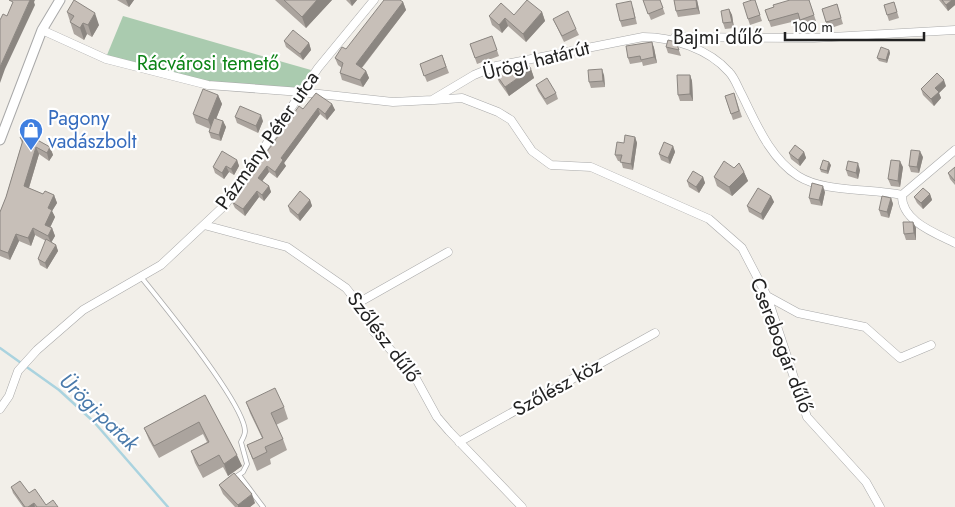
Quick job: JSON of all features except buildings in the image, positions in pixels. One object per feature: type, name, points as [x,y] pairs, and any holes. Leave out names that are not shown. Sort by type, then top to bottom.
[{"type":"street","points":[[0,140],[42,30],[60,0]]},
{"type":"street","name":"Pázmány Péter utca","points":[[0,409],[9,396],[18,372],[37,350],[83,310],[161,265],[225,205],[301,92],[374,0]]},
{"type":"street","name":"Ürögi határút","points":[[42,30],[106,59],[208,85],[301,92],[393,102],[432,100],[474,75],[496,66],[634,38],[661,37],[683,42],[716,61],[729,72],[759,131],[783,163],[798,175],[813,183],[902,195]]},
{"type":"street","name":"Bajmi dűlő","points":[[661,37],[814,38],[955,30]]},
{"type":"street","name":"Cserebogár dűlő","points":[[432,100],[462,98],[498,112],[511,120],[532,150],[550,165],[592,167],[709,219],[742,248],[767,296],[807,417],[866,482],[880,507]]},
{"type":"street","points":[[955,150],[902,195],[902,205],[909,215],[938,235],[955,243]]},
{"type":"street","name":"Szőlész dűlő","points":[[204,225],[287,247],[346,288],[358,304],[374,332],[410,370],[437,416],[459,442],[522,507]]},
{"type":"street","points":[[358,304],[448,252]]},
{"type":"street","points":[[767,296],[798,313],[865,327],[900,358],[931,345]]},
{"type":"street","name":"Szőlész köz","points":[[459,442],[655,333]]},
{"type":"lane","points":[[141,277],[225,387],[244,425],[246,433],[241,442],[247,464],[239,475],[226,483]]},
{"type":"lane","points":[[239,475],[263,507]]},
{"type":"green space","name":"Rácvárosi temető","points":[[123,16],[311,70],[299,92],[208,85],[107,55]]},
{"type":"waterway","name":"Ürögi-patak","points":[[0,348],[59,390],[94,422],[168,507]]},
{"type":"place","name":"Pagony vadászbolt","points":[[31,151]]}]
